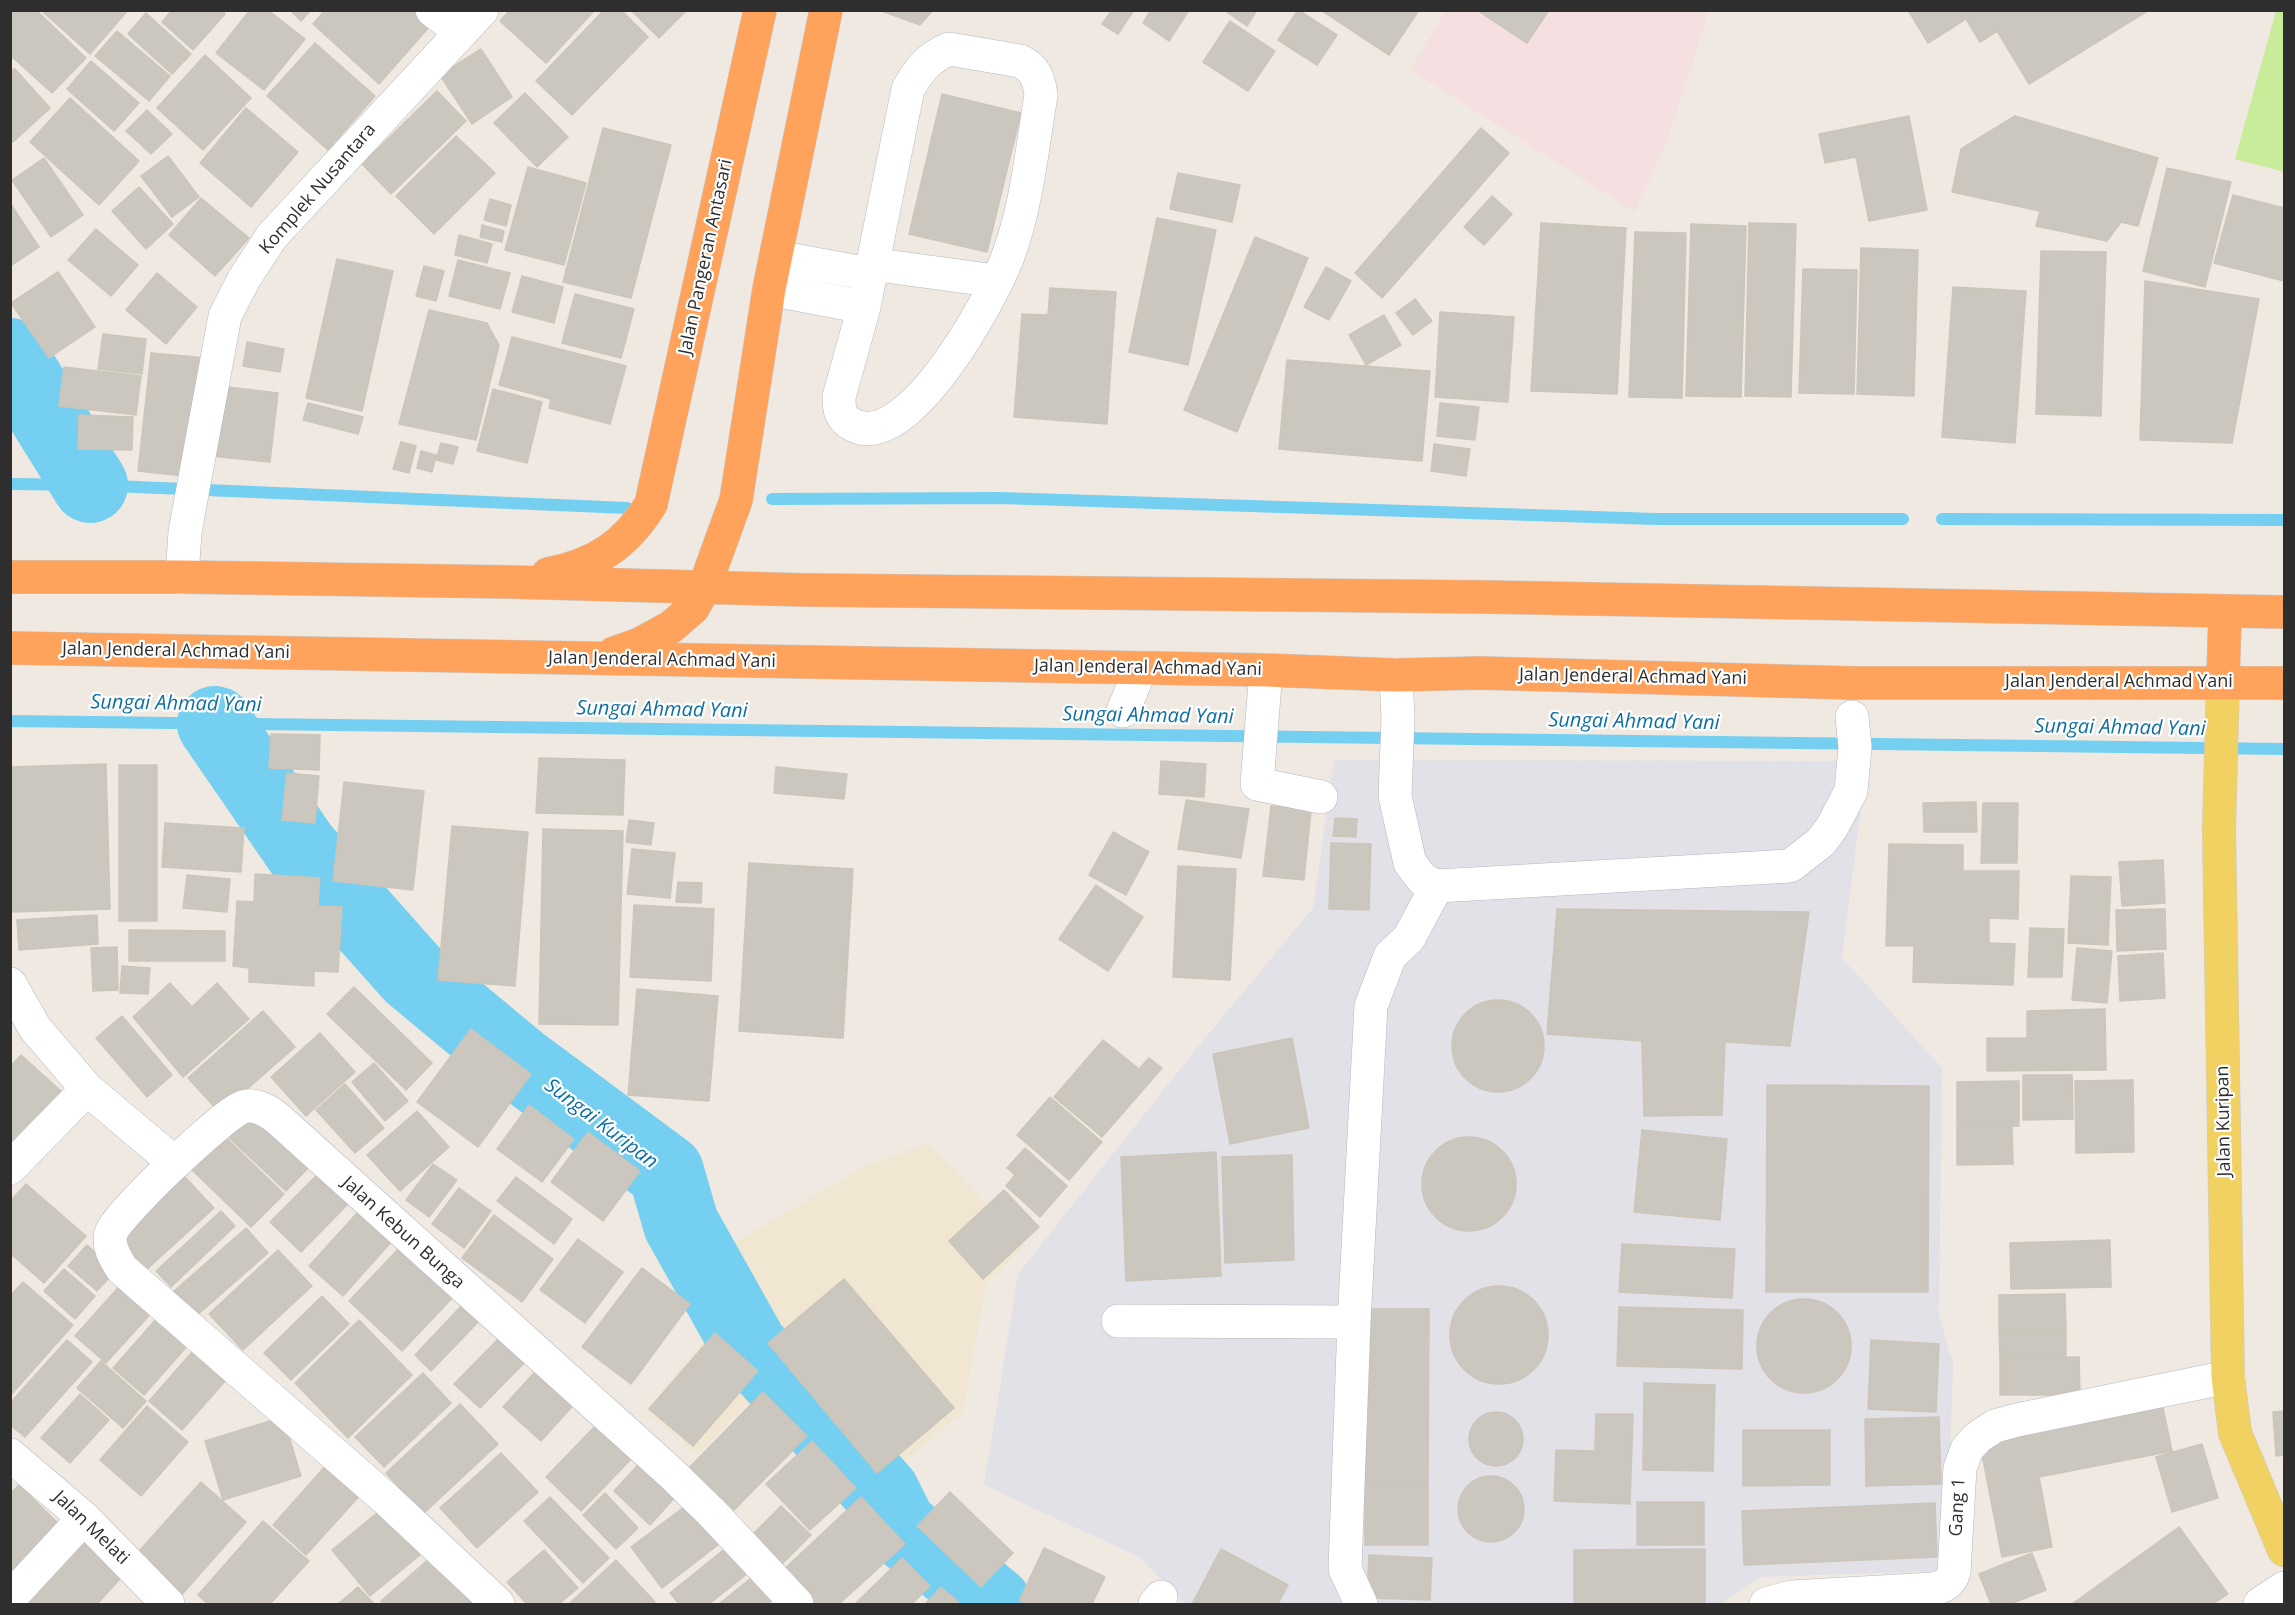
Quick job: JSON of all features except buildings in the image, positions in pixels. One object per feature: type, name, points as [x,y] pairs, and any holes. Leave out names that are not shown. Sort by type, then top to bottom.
[{"type":"highway","name":"Jalan Pangeran Antasari","points":[[511,582],[567,570],[606,554],[637,526],[651,504],[760,10]]},
{"type":"highway","points":[[601,658],[640,644],[671,627],[693,608],[704,588],[736,500],[769,289],[826,10]]},
{"type":"highway","points":[[10,577],[511,582],[704,588],[1485,597],[2284,612]]},
{"type":"highway","points":[[2223,682],[2225,611]]},
{"type":"highway","name":"Jalan Jenderal Achmad Yani","points":[[10,648],[1266,670],[1396,675],[1480,673],[1853,682],[2284,683]]},
{"type":"main road","name":"Jalan Kuripan","points":[[2223,682],[2220,799],[2228,1377],[2235,1433],[2284,1550]]},
{"type":"street","points":[[432,10],[471,21]]},
{"type":"street","name":"Komplek Nusantara","points":[[182,577],[185,532],[225,316],[244,279],[272,236],[471,21]]},
{"type":"street","points":[[949,49],[1020,61],[1029,65],[1040,82],[1041,95],[1022,208],[1008,257],[978,318],[938,378],[905,414],[879,428],[865,429],[852,424],[843,417],[839,409],[839,397],[864,307],[870,269],[908,89],[918,70],[929,58],[949,49]]},
{"type":"street","points":[[777,258],[996,281]]},
{"type":"street","points":[[769,289],[864,307]]},
{"type":"street","points":[[1123,711],[1141,668]]},
{"type":"street","points":[[1266,670],[1257,784],[1321,797]]},
{"type":"street","points":[[1396,675],[1398,719],[1395,796],[1410,863],[1423,880],[1437,886],[1790,866],[1821,842],[1851,792],[1854,732]]},
{"type":"street","points":[[1361,1605],[1345,1569],[1354,1322],[1371,1006],[1389,956],[1409,938],[1437,886]]},
{"type":"street","points":[[10,984],[35,1028],[87,1089],[175,1163]]},
{"type":"street","points":[[10,1168],[87,1089]]},
{"type":"street","name":"Jalan Kebun Bunga","points":[[498,1605],[386,1499],[122,1269],[110,1245],[112,1231],[120,1218],[175,1163],[224,1118],[235,1111],[245,1106],[267,1111],[672,1473],[729,1530],[797,1605]]},
{"type":"street","points":[[1119,1321],[1354,1322]]},
{"type":"street","name":"Gang 1","points":[[1766,1605],[1791,1597],[1934,1589],[1943,1586],[1949,1583],[1954,1572],[1960,1468],[1967,1449],[1978,1437],[1995,1426],[2017,1420],[2228,1377]]},
{"type":"street","name":"Jalan Melati","points":[[10,1455],[84,1518],[168,1605]]},
{"type":"street","points":[[10,1598],[84,1518]]},
{"type":"street","points":[[2260,1605],[2284,1587]]},
{"type":"shaded area","points":[[1445,11],[1709,11],[1668,137],[1635,212],[1411,70]]},
{"type":"shaded area","points":[[1334,760],[1867,761],[1842,958],[1942,1068],[1939,1316],[1953,1363],[1947,1571],[1760,1577],[1720,1604],[1185,1604],[1141,1558],[984,1485],[1018,1274],[1196,1049],[1313,908]]},
{"type":"shaded area","points":[[928,1143],[1025,1246],[986,1283],[963,1412],[878,1483],[780,1370],[698,1454],[645,1412],[718,1323],[729,1246],[864,1167]]},
{"type":"green space","points":[[2276,11],[2284,11],[2284,172],[2235,159]]},
{"type":"waterway","points":[[10,356],[90,485]]},
{"type":"waterway","name":"Sungai Ahmad Yani","points":[[10,484],[90,485],[627,508]]},
{"type":"waterway","name":"Sungai Ahmad Yani","points":[[772,499],[1000,498],[1656,519],[1903,519]]},
{"type":"waterway","name":"Sungai Ahmad Yani","points":[[1942,519],[2284,520]]},
{"type":"waterway","name":"Sungai Ahmad Yani","points":[[10,721],[2284,749]]},
{"type":"waterway","name":"Sungai Kuripan","points":[[215,724],[301,849],[412,974],[519,1063],[666,1172],[681,1224],[750,1347],[882,1493],[899,1527],[994,1604]]}]
